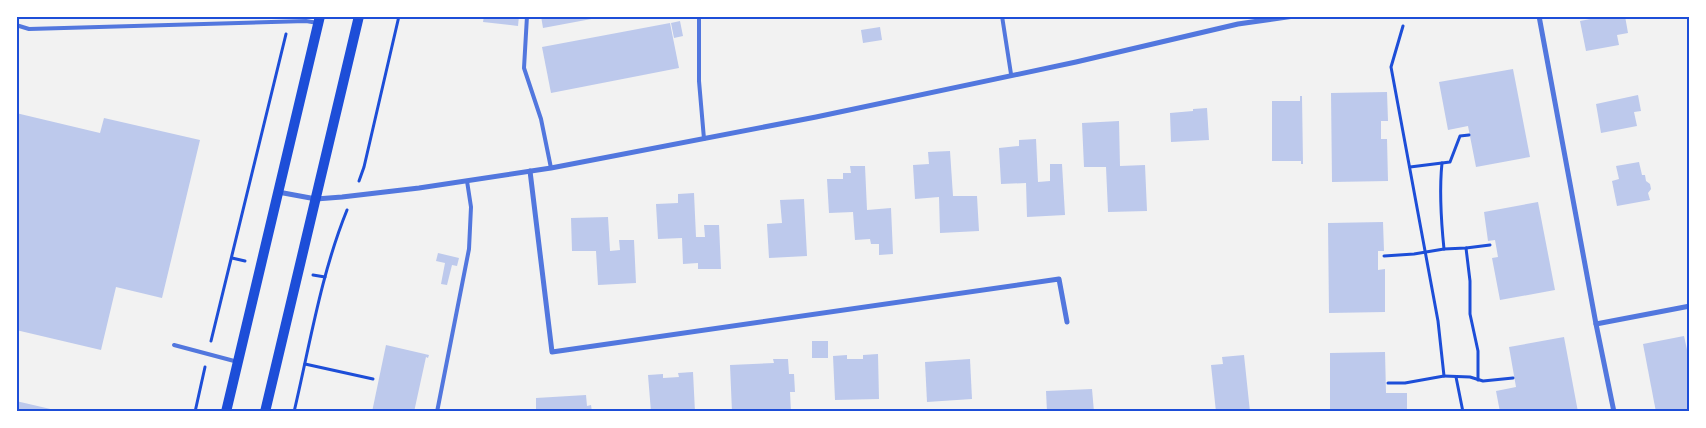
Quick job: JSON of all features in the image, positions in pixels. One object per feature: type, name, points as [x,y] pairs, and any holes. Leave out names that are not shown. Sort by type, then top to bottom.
[{"type":"main road","points":[[265,412],[359,16]]},
{"type":"main road","points":[[226,412],[319,20]]},
{"type":"street","points":[[278,192],[316,198],[419,188],[530,172],[704,139],[1076,62],[1238,24],[1294,16]]},
{"type":"street","points":[[1539,16],[1614,412]]},
{"type":"street","points":[[530,172],[552,352],[1059,279],[1067,322]]},
{"type":"street","points":[[1596,324],[1690,306]]},
{"type":"lane","points":[[526,16],[524,68],[541,119],[551,168]]},
{"type":"lane","points":[[700,16],[699,81],[704,139]]},
{"type":"lane","points":[[1002,16],[1011,74]]},
{"type":"lane","points":[[16,25],[29,29],[319,20]]},
{"type":"lane","points":[[437,412],[470,249],[471,207],[467,181]]},
{"type":"lane","points":[[174,345],[238,362]]},
{"type":"path","points":[[364,168],[399,16]]},
{"type":"path","points":[[195,412],[288,22]]},
{"type":"path","points":[[1403,26],[1392,67],[1438,321],[1444,376]]},
{"type":"path","points":[[1410,168],[1450,162],[1460,136],[1469,135]]},
{"type":"path","points":[[1442,163],[1440,216],[1444,249]]},
{"type":"path","points":[[294,412],[325,277],[336,236],[342,222]]},
{"type":"path","points":[[1384,256],[1490,245]]},
{"type":"path","points":[[1466,248],[1470,281],[1470,314],[1478,351],[1478,380]]},
{"type":"path","points":[[232,258],[248,261]]},
{"type":"path","points":[[310,274],[325,277]]},
{"type":"path","points":[[305,364],[373,379]]},
{"type":"path","points":[[1388,383],[1405,383],[1444,376],[1470,377],[1491,381],[1513,378]]},
{"type":"path","points":[[1456,377],[1462,412]]},
{"type":"building","points":[[484,16],[519,16],[518,26],[483,22]]},
{"type":"building","points":[[541,16],[602,16],[602,17],[543,28]]},
{"type":"building","points":[[1606,16],[1625,16],[1628,33],[1617,35],[1619,45],[1586,51],[1580,21]]},
{"type":"building","points":[[680,21],[683,36],[674,38],[671,23]]},
{"type":"building","points":[[670,23],[679,68],[551,93],[542,47]]},
{"type":"building","points":[[880,27],[882,40],[863,43],[861,30]]},
{"type":"building","points":[[1513,69],[1530,157],[1476,167],[1468,126],[1448,130],[1439,82]]},
{"type":"building","points":[[1387,92],[1388,121],[1381,121],[1381,139],[1387,139],[1388,181],[1332,182],[1331,93]]},
{"type":"building","points":[[1638,95],[1641,111],[1634,112],[1637,126],[1601,133],[1596,104]]},
{"type":"building","points":[[1300,96],[1302,96],[1303,164],[1301,164],[1301,161],[1272,161],[1272,101],[1300,101]]},
{"type":"building","points":[[1207,108],[1209,140],[1171,142],[1170,113]]},
{"type":"building","points":[[16,113],[100,133],[104,118],[200,140],[162,298],[116,287],[101,350],[16,330]]},
{"type":"building","points":[[1119,121],[1120,166],[1145,165],[1147,211],[1108,212],[1106,167],[1084,167],[1082,123]]},
{"type":"building","points":[[1036,139],[1038,182],[1050,181],[1050,164],[1062,164],[1065,215],[1027,217],[1026,183],[1001,184],[999,148],[1019,146],[1019,140]]},
{"type":"building","points":[[950,151],[953,196],[977,196],[979,231],[940,233],[939,197],[915,199],[913,165],[929,164],[928,152]]},
{"type":"building","points":[[1639,162],[1642,175],[1645,175],[1646,181],[1650,184],[1651,189],[1648,193],[1650,200],[1617,206],[1612,181],[1619,179],[1616,166]]},
{"type":"building","points":[[850,166],[865,166],[867,210],[891,208],[893,254],[879,255],[879,244],[871,244],[870,239],[855,240],[853,212],[829,213],[827,179],[843,179],[843,173],[851,173]]},
{"type":"building","points":[[694,193],[696,237],[705,237],[704,225],[719,225],[721,269],[698,269],[698,263],[683,264],[682,238],[658,239],[656,204],[678,203],[678,194]]},
{"type":"building","points":[[804,199],[807,256],[769,258],[767,224],[782,223],[780,200]]},
{"type":"building","points":[[1538,202],[1555,290],[1500,300],[1492,258],[1498,257],[1495,240],[1488,241],[1484,212]]},
{"type":"building","points":[[608,217],[610,251],[620,250],[619,240],[634,240],[636,283],[598,285],[596,251],[572,251],[571,218]]},
{"type":"building","points":[[1383,222],[1384,251],[1378,251],[1378,270],[1385,269],[1385,312],[1329,313],[1328,223]]},
{"type":"building","points":[[438,253],[459,258],[457,266],[452,265],[447,285],[441,284],[445,263],[436,261]]},
{"type":"building","points":[[1684,336],[1690,363],[1690,412],[1656,412],[1643,344]]},
{"type":"building","points":[[1564,337],[1578,412],[1500,412],[1496,391],[1516,387],[1509,347]]},
{"type":"building","points":[[812,341],[828,341],[828,358],[812,358]]},
{"type":"building","points":[[386,345],[429,355],[428,358],[426,357],[414,412],[372,412]]},
{"type":"building","points":[[1385,352],[1386,393],[1407,393],[1407,412],[1330,412],[1330,353]]},
{"type":"building","points":[[878,354],[879,399],[835,400],[833,356],[847,355],[847,359],[863,359],[863,355]]},
{"type":"building","points":[[1244,355],[1250,412],[1216,412],[1211,365],[1223,364],[1222,357]]},
{"type":"building","points":[[773,359],[788,359],[789,374],[794,374],[795,392],[790,392],[791,412],[732,412],[730,365],[774,363]]},
{"type":"building","points":[[970,359],[972,399],[927,402],[925,362]]},
{"type":"building","points":[[693,372],[695,412],[651,412],[648,375],[663,374],[663,378],[679,377],[678,373]]},
{"type":"building","points":[[1092,389],[1094,412],[1047,412],[1046,391]]},
{"type":"building","points":[[586,395],[587,406],[591,405],[592,412],[536,412],[536,398]]},
{"type":"building","points":[[16,401],[59,411],[59,412],[16,412]]}]
